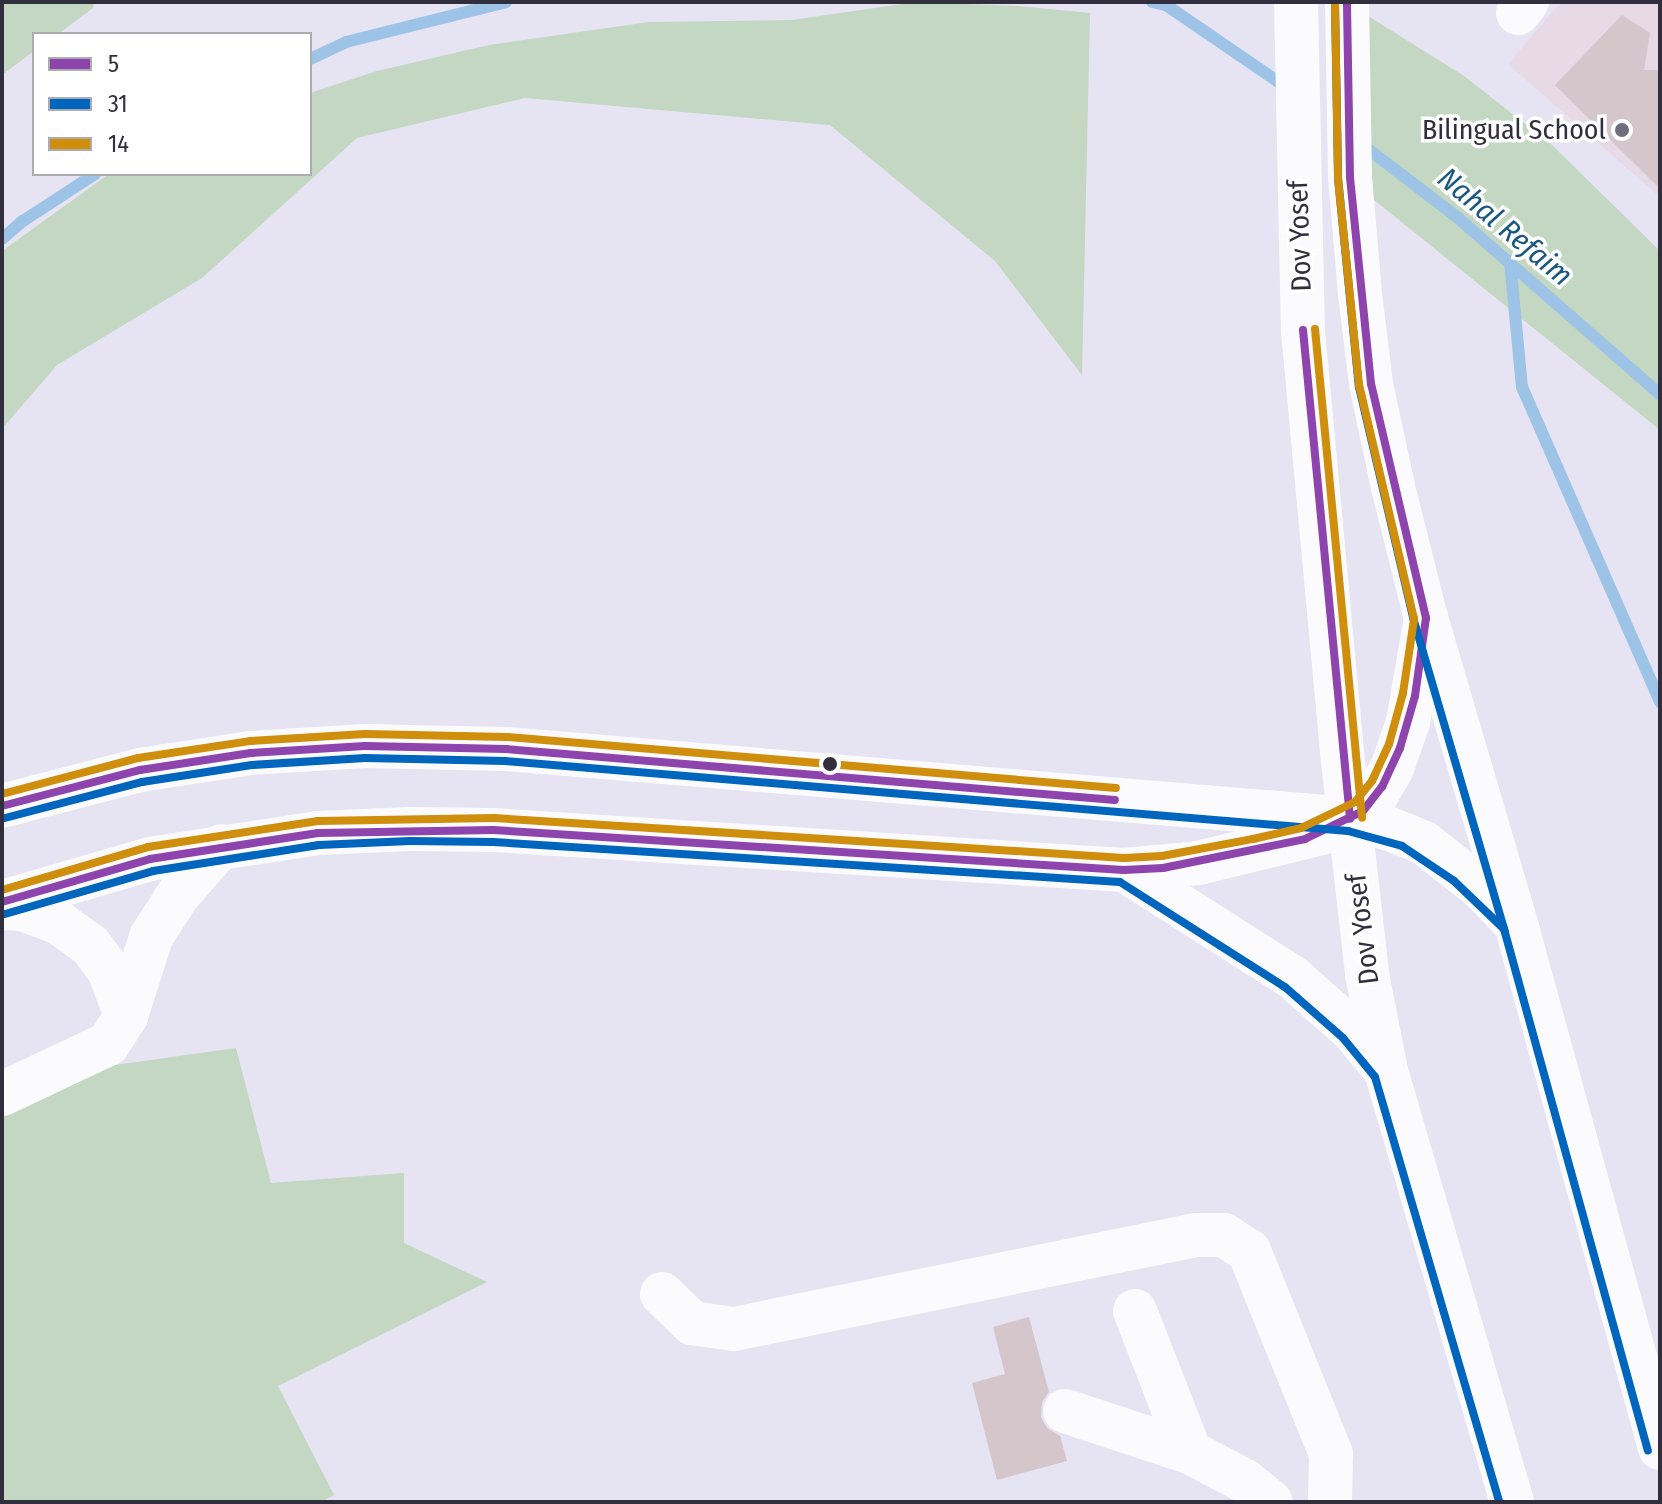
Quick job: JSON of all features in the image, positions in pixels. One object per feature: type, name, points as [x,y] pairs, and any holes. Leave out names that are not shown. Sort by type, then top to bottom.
[{"type":"main road","name":"Dov Yosef","points":[[1296,2],[1297,171],[1303,331],[1367,974],[1386,1071],[1512,1502]]},
{"type":"main road","name":"Dov Yosef","points":[[1347,2],[1350,177],[1371,384],[1426,618],[1515,923],[1660,1448]]},
{"type":"main road","points":[[2,905],[150,859],[318,833],[493,830],[1124,870],[1187,865],[1313,836],[1363,811],[1382,787],[1400,748],[1415,696],[1426,618]]},
{"type":"main road","points":[[2,806],[140,770],[251,753],[365,746],[506,749],[1350,819],[1390,829],[1424,843],[1471,880],[1515,923]]},
{"type":"main road","points":[[2,1094],[108,1044],[126,1016],[151,937],[178,895],[221,846]]},
{"type":"main road","points":[[1124,870],[1292,977],[1352,1030],[1386,1071]]},
{"type":"main road","points":[[2,905],[58,922],[90,945],[109,970],[126,1016]]},
{"type":"main road","points":[[662,1294],[692,1323],[734,1329],[1186,1225],[1224,1235],[1249,1251],[1331,1454],[1330,1502]]},
{"type":"main road","points":[[1135,1311],[1190,1452]]},
{"type":"main road","points":[[1065,1411],[1190,1452],[1245,1481],[1271,1502]]},
{"type":"shaded area","name":"Bilingual School","points":[[1561,2],[1660,2],[1660,197],[1508,64]]},
{"type":"green space","points":[[2,2],[94,2],[93,8],[61,32],[32,32],[32,52],[2,75]]},
{"type":"green space","points":[[916,2],[1018,6],[1090,13],[1082,375],[995,261],[830,125],[525,98],[357,138],[202,278],[57,365],[2,429],[2,251],[106,176],[312,176],[312,92],[377,71],[489,45],[649,22],[792,20]]},
{"type":"green space","points":[[1360,11],[1464,76],[1551,144],[1660,251],[1660,430],[1363,191]]},
{"type":"green space","points":[[236,1048],[271,1183],[404,1173],[404,1243],[487,1282],[278,1386],[334,1495],[322,1502],[2,1502],[2,1096],[30,1077]]},
{"type":"building","points":[[1622,15],[1650,33],[1644,70],[1660,70],[1660,189],[1555,85]]},
{"type":"building","points":[[1029,1317],[1049,1392],[1042,1402],[1041,1417],[1047,1428],[1060,1436],[1067,1461],[997,1480],[972,1383],[1005,1374],[993,1327]]},
{"type":"waterway","name":"Nahal Refaim","points":[[312,58],[346,42],[506,2]]},
{"type":"waterway","name":"Nahal Refaim","points":[[1152,2],[1166,5],[1287,88]]},
{"type":"waterway","name":"Nahal Refaim","points":[[1359,142],[1458,218],[1660,394]]},
{"type":"waterway","name":"Nahal Refaim","points":[[2,239],[23,221],[92,176]]},
{"type":"waterway","points":[[1510,261],[1522,387],[1660,702]]},
{"type":"transit line","name":"31","points":[[1335,2],[1338,178],[1359,387],[1414,621],[1505,932]]},
{"type":"transit line","name":"14","points":[[2,890],[148,847],[318,821],[494,818],[1124,858],[1162,856],[1301,828],[1355,802],[1372,781],[1389,744],[1403,693],[1414,619],[1359,385],[1338,178],[1335,2]]},
{"type":"transit line","name":"5","points":[[2,902],[150,859],[318,833],[493,830],[1124,870],[1163,868],[1305,839],[1363,811],[1382,787],[1400,748],[1415,696],[1426,618],[1371,384],[1350,177],[1347,2]]},
{"type":"transit line","name":"14","points":[[1315,329],[1362,818]]},
{"type":"transit line","name":"5","points":[[1303,330],[1350,819]]},
{"type":"transit line","name":"14","points":[[2,794],[138,758],[250,741],[365,734],[507,737],[1116,788]]},
{"type":"transit line","name":"5","points":[[2,806],[140,770],[251,753],[365,746],[506,749],[1115,800]]},
{"type":"transit line","name":"31","points":[[5,818],[142,782],[252,765],[365,758],[505,761],[1348,831],[1402,846],[1454,881],[1504,929],[1648,1451]]},
{"type":"transit line","name":"31","points":[[5,914],[153,871],[319,845],[410,841],[493,842],[1120,882],[1285,987],[1343,1038],[1375,1077],[1499,1502]]},
{"type":"place","name":"Bilingual School","points":[[1622,130]]}]
